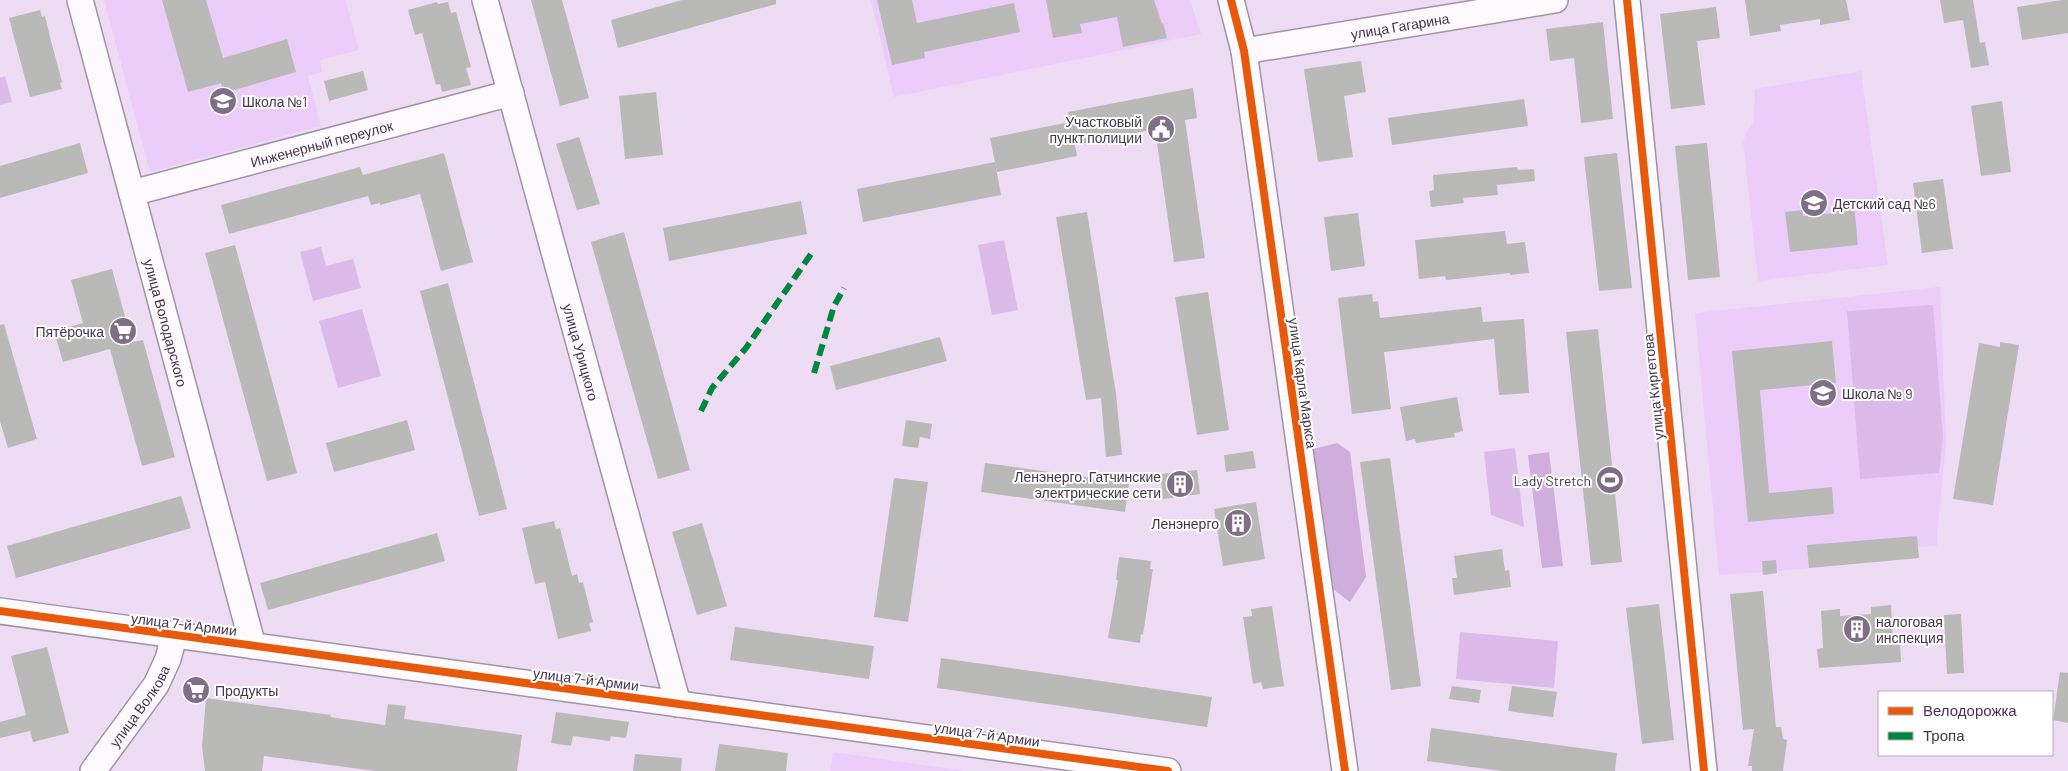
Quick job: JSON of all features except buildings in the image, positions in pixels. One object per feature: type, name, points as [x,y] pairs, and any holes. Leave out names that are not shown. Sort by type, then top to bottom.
[{"type":"street","name":"улица Володарского","points":[[80,0],[253,646]]},
{"type":"street","name":"улица Урицкого","points":[[485,0],[678,704]]},
{"type":"street","name":"улица Карла Маркса","points":[[1230,0],[1244,51],[1345,771]]},
{"type":"street","name":"улица Гагарина","points":[[1244,51],[1555,0]]},
{"type":"street","name":"улица Киргетова","points":[[1627,0],[1704,771]]},
{"type":"street","name":"Инженерный переулок","points":[[132,193],[511,93]]},
{"type":"street","name":"улица 7-й Армии","points":[[0,611],[1168,771]]},
{"type":"street","name":"улица Волкова","points":[[93,771],[156,685],[168,659],[174,636]]},
{"type":"shaded area","name":"Школа №1","points":[[104,0],[349,0],[346,1],[359,50],[320,60],[322,72],[308,76],[321,126],[150,172]]},
{"type":"shaded area","points":[[871,0],[1190,0],[1201,34],[894,97]]},
{"type":"shaded area","name":"Детский сад №6","points":[[1861,71],[1888,265],[1758,281],[1743,140],[1754,120],[1755,89]]},
{"type":"shaded area","points":[[5,76],[12,102],[0,105],[0,78]]},
{"type":"shaded area","points":[[1004,240],[1018,310],[992,315],[978,245]]},
{"type":"shaded area","points":[[321,247],[326,266],[353,259],[361,288],[313,301],[300,252]]},
{"type":"shaded area","name":"Школа № 9","points":[[1940,287],[1946,442],[1937,546],[1918,547],[1919,558],[1777,571],[1777,573],[1763,575],[1762,572],[1719,575],[1695,313]]},
{"type":"shaded area","points":[[1933,305],[1943,437],[1939,473],[1860,479],[1847,311]]},
{"type":"shaded area","points":[[362,309],[381,376],[338,388],[319,321]]},
{"type":"shaded area","points":[[1337,443],[1350,452],[1366,577],[1350,602],[1333,589],[1313,449]]},
{"type":"shaded area","points":[[1515,448],[1524,527],[1491,515],[1484,452]]},
{"type":"shaded area","points":[[1549,452],[1563,566],[1542,568],[1528,455]]},
{"type":"shaded area","points":[[1460,632],[1558,641],[1554,688],[1456,679]]},
{"type":"shaded area","points":[[833,752],[965,771],[830,771]]},
{"type":"marked path","points":[[701,411],[712,388],[746,348],[811,254]]},
{"type":"marked path","points":[[814,373],[834,306],[844,288]]},
{"type":"cycle path","points":[[1231,0],[1244,51],[1345,771]]},
{"type":"cycle path","points":[[1627,0],[1704,771]]},
{"type":"cycle path","points":[[0,611],[1168,771]]},
{"type":"place","name":"Школа №1","points":[[223,101]]},
{"type":"place","name":"Участковый пункт полиции","points":[[1161,129]]},
{"type":"place","name":"Детский сад №6","points":[[1814,203]]},
{"type":"place","name":"Пятёрочка","points":[[123,331]]},
{"type":"place","name":"Школа № 9","points":[[1823,393]]},
{"type":"place","name":"Lady Stretch","points":[[1610,480]]},
{"type":"place","name":"Ленэнерго. Гатчинские электрические сети","points":[[1180,484]]},
{"type":"place","name":"Ленэнерго","points":[[1238,523]]},
{"type":"place","name":"налоговая инспекция","points":[[1857,629]]},
{"type":"place","name":"Продукты","points":[[196,690]]}]
